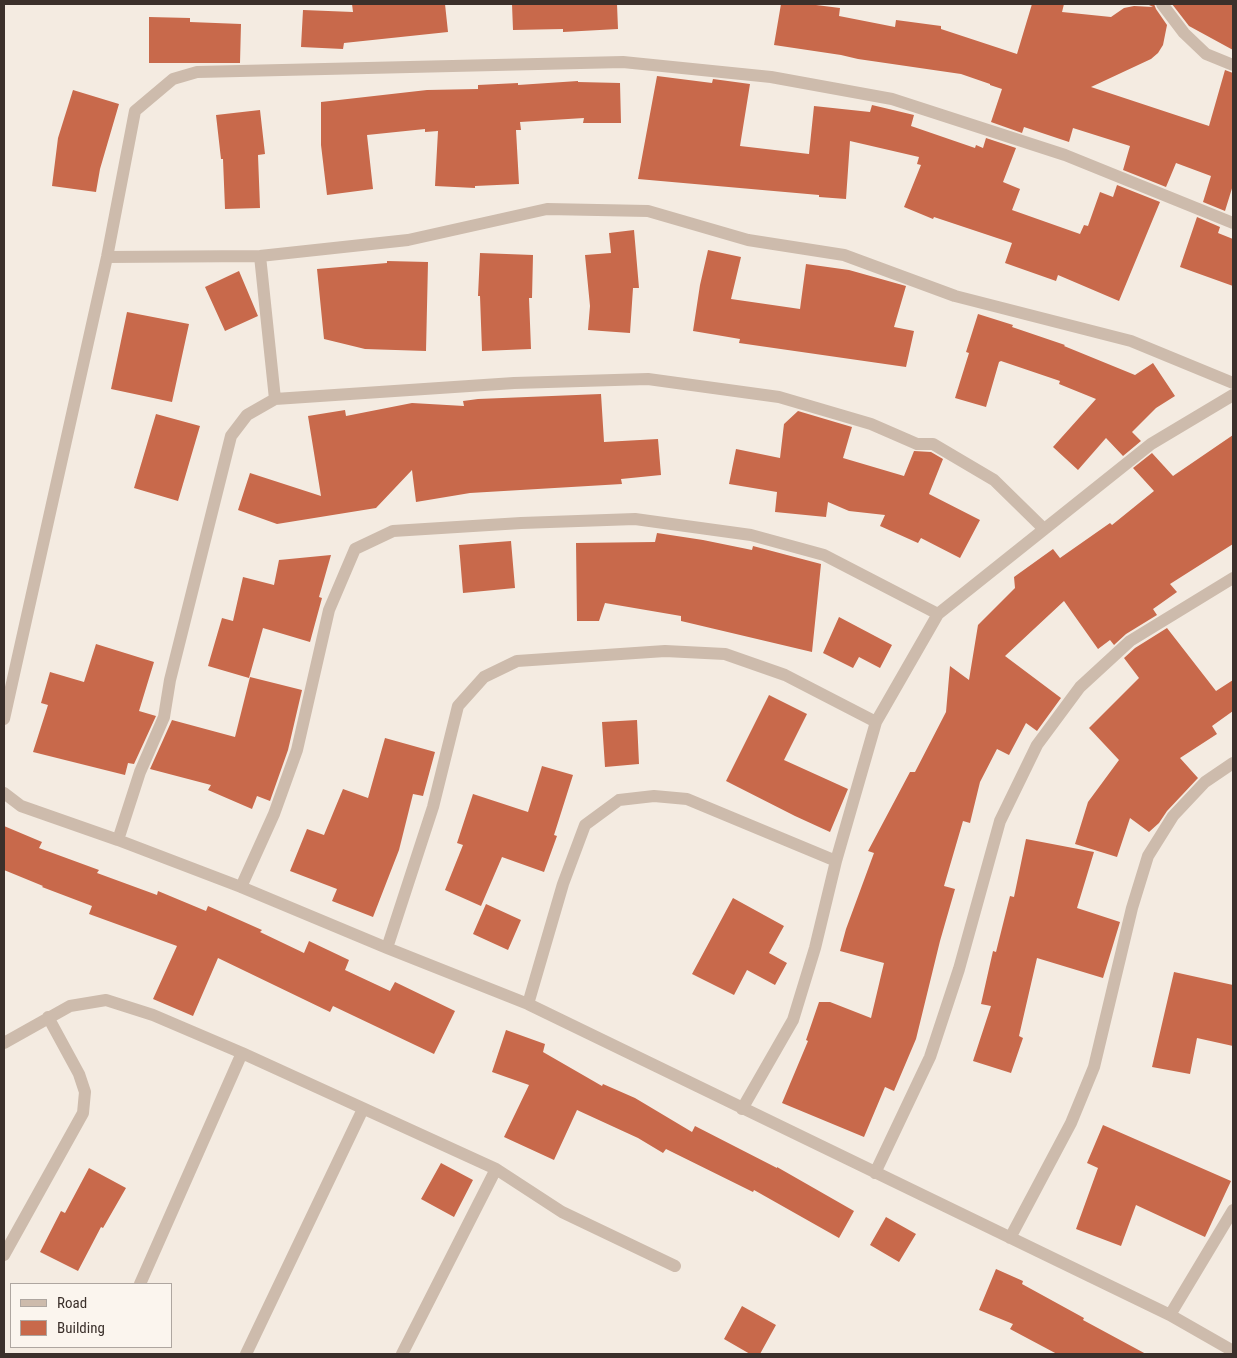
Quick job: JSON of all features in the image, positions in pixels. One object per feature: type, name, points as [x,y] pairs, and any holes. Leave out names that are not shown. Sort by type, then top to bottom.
[{"type":"street","points":[[1162,4],[1184,33],[1206,54],[1233,65]]},
{"type":"street","points":[[4,719],[107,257],[135,111],[173,79],[198,72],[623,62],[771,78],[892,99],[1065,155],[1233,223]]},
{"type":"street","points":[[107,257],[260,256],[408,240],[547,209],[648,211],[748,240],[844,255],[955,296],[1131,342],[1233,383]]},
{"type":"street","points":[[260,256],[275,399]]},
{"type":"street","points":[[118,840],[140,772],[164,717],[170,680],[231,436],[247,415],[275,399],[514,383],[648,379],[779,397],[871,424],[917,444],[934,444],[994,480],[1044,529]]},
{"type":"street","points":[[742,1109],[793,1020],[815,948],[836,861],[876,722],[938,614],[1151,444],[1233,395]]},
{"type":"street","points":[[241,887],[274,814],[297,750],[329,610],[355,549],[393,531],[521,523],[635,519],[751,535],[824,556],[938,614]]},
{"type":"street","points":[[875,1173],[930,1057],[959,969],[1000,821],[1037,745],[1080,687],[1130,641],[1233,578]]},
{"type":"street","points":[[387,948],[434,807],[458,706],[484,677],[517,661],[665,651],[725,654],[785,675],[876,722]]},
{"type":"street","points":[[1010,1238],[1071,1123],[1094,1068],[1132,908],[1148,856],[1172,816],[1205,782],[1233,763]]},
{"type":"street","points":[[4,793],[21,806],[118,840],[241,887],[528,1004],[1170,1315],[1233,1351]]},
{"type":"street","points":[[528,1004],[563,884],[585,825],[619,800],[654,796],[687,799],[836,861]]},
{"type":"street","points":[[4,1043],[70,1006],[106,1000],[153,1015],[242,1052],[496,1169],[562,1212],[675,1266]]},
{"type":"street","points":[[4,1255],[83,1113],[85,1092],[79,1074],[48,1017]]},
{"type":"street","points":[[140,1283],[242,1052]]},
{"type":"street","points":[[246,1354],[364,1108]]},
{"type":"street","points":[[402,1354],[496,1169]]},
{"type":"street","points":[[1170,1315],[1233,1210]]},
{"type":"building","points":[[352,4],[445,4],[448,32],[344,43],[343,49],[301,47],[303,10],[353,12]]},
{"type":"building","points":[[512,4],[617,4],[618,29],[563,32],[563,29],[513,30]]},
{"type":"building","points":[[781,4],[808,4],[840,8],[839,16],[895,27],[896,20],[941,26],[941,29],[1017,54],[1032,4],[1064,4],[1062,12],[1111,17],[1124,8],[1134,6],[1153,7],[1147,4],[1154,4],[1167,25],[1163,45],[1158,53],[1151,59],[1091,87],[1209,126],[1225,70],[1233,73],[1233,185],[1225,211],[1203,202],[1211,176],[1176,163],[1166,187],[1123,170],[1130,146],[1073,128],[1069,142],[1024,127],[1022,133],[991,122],[1002,89],[990,84],[961,74],[774,45]]},
{"type":"building","points":[[1172,4],[1233,4],[1233,50],[1189,26]]},
{"type":"building","points":[[149,17],[190,18],[190,22],[241,24],[240,63],[149,63]]},
{"type":"building","points":[[657,76],[712,83],[713,79],[750,84],[740,146],[809,154],[814,106],[870,112],[872,105],[914,115],[911,126],[975,148],[976,145],[983,148],[986,138],[1016,148],[1003,182],[1020,189],[1012,210],[1080,234],[1084,225],[1088,226],[1100,192],[1113,197],[1117,185],[1160,202],[1119,301],[1058,275],[1056,281],[1005,263],[1012,243],[934,217],[933,219],[904,207],[921,165],[917,164],[919,157],[850,141],[846,199],[638,179]]},
{"type":"building","points":[[578,81],[620,83],[621,123],[583,123],[584,118],[520,122],[521,130],[516,130],[519,184],[475,186],[475,188],[435,186],[438,131],[425,132],[425,129],[367,135],[373,189],[327,195],[321,145],[321,102],[427,90],[478,89],[478,85],[518,83],[518,85]]},
{"type":"building","points":[[73,90],[119,104],[100,169],[96,192],[52,186],[58,138]]},
{"type":"building","points":[[260,110],[265,154],[258,155],[260,208],[225,209],[223,159],[221,159],[216,115]]},
{"type":"building","points":[[1197,217],[1220,227],[1218,233],[1233,239],[1233,286],[1180,267]]},
{"type":"building","points":[[634,230],[639,288],[633,288],[630,333],[588,330],[590,306],[585,255],[611,253],[609,233]]},
{"type":"building","points":[[708,250],[741,257],[731,299],[800,309],[806,264],[849,270],[906,286],[894,327],[914,331],[906,367],[739,343],[740,339],[693,331]]},
{"type":"building","points":[[480,253],[533,255],[532,298],[529,298],[531,349],[482,351],[480,296],[478,296]]},
{"type":"building","points":[[387,261],[428,262],[426,351],[365,349],[324,339],[317,269],[387,263]]},
{"type":"building","points":[[239,271],[258,316],[225,331],[205,287]]},
{"type":"building","points":[[127,312],[189,324],[172,402],[111,389]]},
{"type":"building","points":[[978,314],[1065,345],[1135,375],[1153,363],[1175,396],[1156,408],[1132,432],[1141,441],[1123,456],[1106,438],[1078,470],[1053,447],[1096,399],[1059,384],[1060,381],[1001,361],[999,362],[986,407],[955,398],[969,353],[966,352]]},
{"type":"building","points":[[601,394],[604,442],[658,439],[661,475],[621,479],[622,484],[470,493],[416,502],[412,470],[376,508],[277,524],[238,510],[250,473],[321,496],[308,416],[345,410],[346,416],[412,403],[464,406],[463,401],[478,399]]},
{"type":"building","points":[[798,411],[852,427],[843,458],[904,476],[914,451],[931,452],[943,459],[929,494],[980,520],[960,558],[921,538],[918,543],[880,526],[885,515],[849,511],[828,502],[826,517],[775,512],[777,492],[729,484],[736,449],[780,458],[784,424]]},
{"type":"building","points":[[156,414],[200,426],[178,501],[134,488]]},
{"type":"building","points":[[1233,435],[1233,544],[1170,584],[1177,592],[1153,609],[1157,615],[1126,634],[1114,645],[1110,640],[1098,649],[1064,601],[1005,656],[1061,698],[1037,731],[1026,723],[1009,755],[997,749],[980,782],[970,823],[963,821],[944,886],[955,889],[916,1039],[894,1091],[885,1087],[864,1137],[782,1103],[808,1041],[806,1040],[819,1002],[830,1002],[871,1018],[884,963],[840,951],[846,929],[874,853],[868,851],[910,772],[915,772],[946,712],[950,666],[969,680],[978,625],[1015,588],[1014,577],[1053,549],[1060,558],[1110,523],[1112,525],[1154,491],[1133,468],[1152,453],[1173,476]]},
{"type":"building","points":[[657,533],[752,550],[753,546],[821,564],[812,652],[681,621],[681,616],[605,603],[599,621],[577,621],[576,543],[655,542]]},
{"type":"building","points":[[511,541],[515,588],[463,593],[459,545]]},
{"type":"building","points":[[331,555],[319,597],[322,598],[310,642],[263,628],[249,678],[208,666],[222,618],[233,621],[243,577],[274,585],[279,560]]},
{"type":"building","points":[[839,617],[892,645],[880,668],[859,657],[853,668],[823,653]]},
{"type":"building","points":[[1167,628],[1216,691],[1233,680],[1233,711],[1212,726],[1217,734],[1180,758],[1198,778],[1149,832],[1130,818],[1117,857],[1075,844],[1088,802],[1119,760],[1089,728],[1139,678],[1124,658],[1135,648]]},
{"type":"building","points":[[96,644],[154,662],[139,711],[156,716],[134,764],[128,763],[125,775],[33,752],[48,705],[41,703],[50,672],[84,682]]},
{"type":"building","points":[[250,677],[302,690],[288,750],[270,801],[257,796],[252,809],[208,790],[211,785],[150,769],[172,720],[235,737]]},
{"type":"building","points":[[769,695],[807,714],[784,760],[848,789],[830,832],[726,781]]},
{"type":"building","points":[[637,720],[639,764],[605,767],[602,722]]},
{"type":"building","points":[[385,738],[435,752],[423,796],[413,794],[399,850],[373,917],[332,901],[337,889],[290,871],[307,829],[324,835],[343,789],[368,798]]},
{"type":"building","points":[[542,766],[573,775],[554,835],[557,836],[544,872],[502,857],[481,906],[445,890],[463,845],[457,843],[473,794],[528,812]]},
{"type":"building","points":[[4,826],[42,842],[39,848],[99,870],[97,873],[157,895],[158,891],[206,911],[208,906],[262,930],[260,932],[304,953],[309,941],[349,960],[345,970],[390,991],[395,982],[455,1011],[434,1054],[333,1006],[330,1012],[218,958],[193,1016],[153,999],[177,946],[89,914],[92,906],[4,870]]},
{"type":"building","points":[[1026,839],[1094,852],[1077,908],[1120,922],[1103,978],[1037,958],[1019,1036],[1023,1038],[1011,1073],[973,1061],[991,1006],[981,1004],[993,951],[996,952],[1010,896],[1014,897]]},
{"type":"building","points":[[733,898],[784,926],[769,953],[787,963],[775,985],[747,970],[734,995],[692,974]]},
{"type":"building","points":[[486,904],[521,920],[508,950],[473,934]]},
{"type":"building","points":[[1174,972],[1233,985],[1233,1046],[1197,1038],[1190,1074],[1152,1067]]},
{"type":"building","points":[[506,1030],[545,1044],[543,1052],[602,1086],[603,1084],[635,1098],[692,1132],[695,1126],[777,1167],[854,1211],[839,1238],[754,1190],[753,1192],[666,1149],[663,1153],[638,1138],[577,1110],[554,1160],[504,1137],[529,1085],[492,1072]]},
{"type":"building","points":[[1103,1125],[1231,1181],[1205,1237],[1136,1205],[1121,1246],[1076,1229],[1098,1168],[1087,1163]]},
{"type":"building","points":[[441,1163],[473,1180],[454,1217],[421,1199]]},
{"type":"building","points":[[89,1168],[126,1188],[103,1228],[101,1227],[78,1271],[40,1252],[61,1211],[65,1213]]},
{"type":"building","points":[[886,1217],[916,1234],[899,1262],[870,1245]]},
{"type":"building","points":[[996,1269],[1023,1281],[1022,1284],[1146,1354],[1057,1354],[1010,1329],[1013,1324],[979,1310]]},
{"type":"building","points":[[742,1306],[776,1325],[760,1354],[750,1354],[724,1339]]}]
